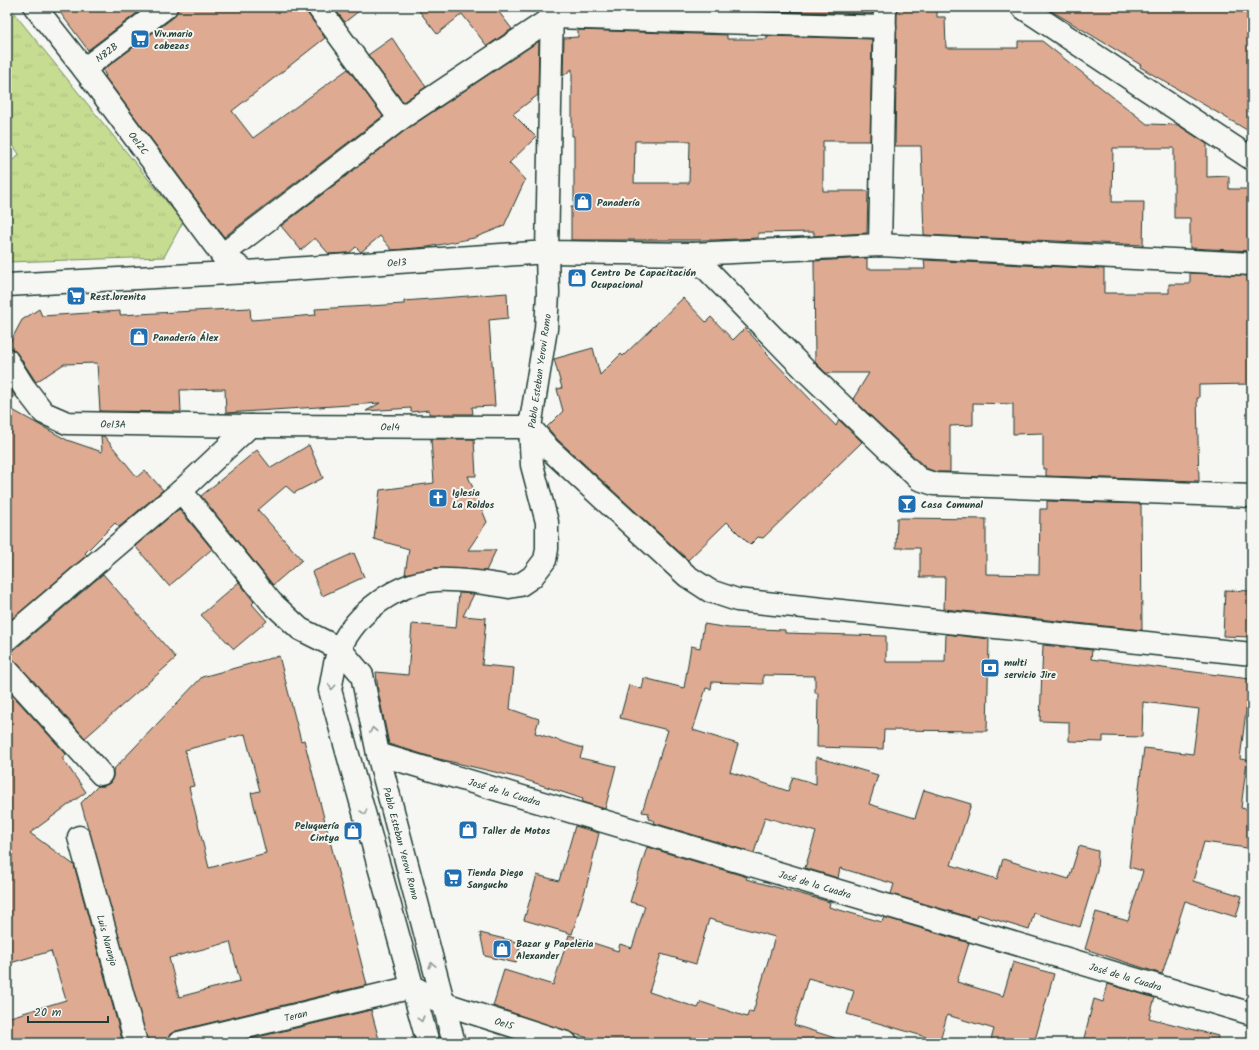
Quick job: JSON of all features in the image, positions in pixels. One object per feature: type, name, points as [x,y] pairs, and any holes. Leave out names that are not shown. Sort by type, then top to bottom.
[{"type":"street","name":"Oe12C","points":[[35,7],[84,69],[222,255],[247,272]]},
{"type":"street","name":"N82B","points":[[84,69],[166,7]]},
{"type":"street","points":[[318,7],[400,119]]},
{"type":"street","points":[[1022,7],[1252,159]]},
{"type":"street","points":[[222,255],[400,119],[553,12],[885,17],[880,244]]},
{"type":"street","name":"Pablo Esteban Yerovi Romo","points":[[428,1043],[330,690],[340,649],[359,619],[372,606],[391,595],[420,582],[437,580],[514,586],[524,583],[538,569],[546,555],[548,522],[532,465],[530,427],[546,329],[548,293],[547,252],[553,12]]},
{"type":"street","name":"Oe13","points":[[7,285],[247,272],[547,252],[692,254],[880,244],[1252,264]]},
{"type":"street","points":[[692,254],[807,372],[919,479],[934,484],[1252,496]]},
{"type":"street","name":"Oe13A","points":[[7,360],[24,387],[44,413],[67,423],[250,426]]},
{"type":"street","points":[[7,639],[181,491],[250,426]]},
{"type":"street","name":"Oe14","points":[[250,426],[530,427]]},
{"type":"street","points":[[530,427],[548,448],[687,576],[710,591],[737,600],[1252,654]]},
{"type":"street","points":[[181,491],[271,602],[300,629],[340,649]]},
{"type":"street","name":"Pablo Esteban Yerovi Romo","points":[[340,649],[362,675],[378,754],[442,1003],[454,1043]]},
{"type":"street","points":[[7,670],[101,774]]},
{"type":"street","name":"José de la Cuadra","points":[[378,754],[1252,1014]]},
{"type":"street","name":"Luis Naranjo","points":[[79,837],[136,1043]]},
{"type":"street","name":"Oe15","points":[[412,987],[442,1003],[566,1043]]},
{"type":"street","name":"Teran","points":[[179,1043],[412,987]]},
{"type":"green space","points":[[7,7],[9,7],[183,222],[164,257],[7,262],[7,166],[19,154],[7,137]]},
{"type":"building","points":[[56,7],[145,7],[88,50]]},
{"type":"building","points":[[178,7],[306,7],[308,14],[325,38],[232,111],[253,138],[348,69],[383,116],[224,237],[105,77],[106,76],[103,70],[174,17]]},
{"type":"building","points":[[333,7],[364,7],[345,22]]},
{"type":"building","points":[[416,7],[495,7],[512,29],[487,46],[462,14],[437,34]]},
{"type":"building","points":[[636,7],[727,7],[727,10]]},
{"type":"building","points":[[768,7],[872,7],[872,14],[768,11]]},
{"type":"building","points":[[897,7],[937,7],[937,17],[945,17],[946,48],[1018,48],[1018,41],[1042,41],[1147,124],[1178,125],[1207,144],[1207,177],[1229,176],[1229,189],[1250,189],[1250,204],[1252,204],[1252,251],[1190,248],[1190,218],[1174,218],[1174,148],[1113,148],[1112,202],[1144,202],[1143,245],[924,235],[921,146],[895,146]]},
{"type":"building","points":[[1045,7],[1252,7],[1252,133],[1140,67],[1141,65]]},
{"type":"building","points":[[578,30],[727,35],[727,39],[767,39],[767,36],[872,39],[870,141],[823,141],[823,191],[868,191],[867,233],[814,236],[814,232],[758,233],[758,238],[714,240],[571,240],[571,207],[574,207],[572,69],[563,76],[564,38],[578,37]],"holes":[[[635,141],[690,141],[689,183],[634,183]]]},
{"type":"building","points":[[392,38],[426,87],[403,102],[368,55]]},
{"type":"building","points":[[539,41],[538,95],[513,114],[536,137],[509,163],[525,180],[504,226],[474,238],[428,247],[392,250],[380,236],[361,252],[356,247],[349,253],[329,254],[315,238],[301,250],[281,226],[407,129]]},
{"type":"building","points":[[867,258],[867,269],[925,269],[924,260],[1104,269],[1104,293],[1169,293],[1169,284],[1190,284],[1190,273],[1252,276],[1252,384],[1199,385],[1199,398],[1197,398],[1199,481],[1046,476],[1046,469],[1043,469],[1043,433],[1013,434],[1013,404],[973,403],[973,425],[950,426],[950,472],[936,472],[926,468],[853,399],[869,373],[826,373],[815,362],[814,261]]},
{"type":"building","points":[[507,293],[508,318],[489,320],[495,406],[472,407],[473,414],[429,414],[429,410],[411,412],[411,408],[366,411],[380,403],[226,413],[225,389],[180,390],[181,412],[100,411],[97,363],[64,364],[36,382],[17,353],[13,349],[7,348],[22,320],[39,309],[42,316],[120,311],[120,315],[250,308],[251,320],[316,315],[315,309],[404,304],[404,301]]},
{"type":"building","points":[[683,298],[706,322],[711,317],[733,340],[745,328],[767,352],[766,353],[836,426],[839,420],[862,442],[763,538],[758,537],[750,545],[727,522],[688,560],[557,439],[547,427],[563,411],[557,389],[562,388],[554,359],[593,348],[600,375],[621,354],[623,356]]},
{"type":"building","points":[[7,383],[15,396],[7,401]]},
{"type":"building","points":[[7,407],[67,440],[102,452],[101,436],[104,436],[137,477],[145,470],[163,490],[119,527],[115,523],[85,553],[87,555],[7,623]]},
{"type":"building","points":[[431,439],[474,439],[476,476],[468,476],[487,522],[468,550],[496,550],[486,571],[436,568],[405,574],[409,549],[374,539],[380,490],[434,483]]},
{"type":"building","points":[[309,445],[323,478],[294,493],[286,486],[258,510],[302,560],[273,585],[201,496],[257,450],[271,468]]},
{"type":"building","points":[[1047,501],[1141,504],[1142,630],[944,609],[945,577],[920,577],[920,548],[896,548],[897,518],[986,519],[986,574],[1039,575],[1040,509],[1047,509]]},
{"type":"building","points":[[179,509],[212,549],[169,586],[135,546]]},
{"type":"building","points":[[354,553],[364,577],[322,596],[312,572]]},
{"type":"building","points":[[103,574],[176,658],[85,738],[16,662],[7,658],[7,651],[15,649]]},
{"type":"building","points":[[239,582],[254,602],[252,604],[267,621],[234,649],[201,615]]},
{"type":"building","points":[[1225,590],[1252,591],[1252,637],[1223,636]]},
{"type":"building","points":[[459,593],[474,594],[463,616],[486,618],[482,665],[514,668],[510,709],[539,719],[535,733],[583,748],[580,758],[616,766],[605,809],[582,802],[583,799],[520,778],[435,758],[389,744],[378,691],[376,672],[408,675],[412,624],[456,628]]},
{"type":"building","points":[[704,624],[729,628],[785,630],[785,633],[886,636],[886,662],[945,662],[946,634],[989,639],[987,731],[884,730],[883,749],[817,747],[818,693],[815,693],[815,676],[763,675],[763,684],[712,682],[711,689],[706,688],[693,730],[738,744],[730,772],[788,791],[793,777],[816,784],[816,757],[878,775],[869,804],[915,818],[924,790],[971,804],[951,865],[997,879],[1003,859],[1069,879],[1079,846],[1098,851],[1097,871],[1080,927],[1034,913],[1029,930],[977,914],[976,919],[891,894],[894,884],[840,868],[838,878],[805,868],[816,832],[765,817],[754,853],[654,823],[655,821],[648,819],[649,813],[642,812],[668,730],[620,718],[629,685],[642,689],[644,678],[684,688],[691,646],[700,648]]},
{"type":"building","points":[[1043,645],[1092,650],[1091,659],[1250,679],[1240,759],[1247,760],[1241,808],[1252,810],[1247,848],[1204,842],[1193,881],[1242,896],[1236,917],[1185,901],[1162,974],[1085,949],[1096,912],[1128,921],[1143,871],[1129,867],[1144,748],[1193,754],[1199,709],[1143,702],[1142,737],[1103,736],[1103,742],[1069,741],[1069,722],[1040,721]]},
{"type":"building","points":[[279,656],[301,741],[304,740],[367,985],[176,1031],[170,1034],[167,1041],[148,1043],[81,803],[98,786],[104,786],[110,783],[113,777],[113,770],[202,677]],"holes":[[[245,734],[260,791],[251,793],[266,853],[209,868],[189,787],[194,786],[185,750]],[[230,942],[240,981],[179,997],[169,958]]]},
{"type":"building","points":[[7,689],[66,754],[62,758],[86,792],[30,833],[74,865],[123,1043],[7,1043],[7,1018],[66,1000],[51,951],[7,964]]},
{"type":"building","points":[[575,826],[599,833],[587,884],[572,934],[524,920],[537,875],[559,881]]},
{"type":"building","points":[[647,847],[747,877],[746,879],[830,902],[829,907],[882,922],[884,917],[969,943],[957,982],[1003,996],[1013,962],[1054,974],[1034,1043],[990,1043],[994,1029],[947,1015],[940,1041],[847,1014],[854,991],[808,978],[794,1025],[835,1038],[834,1043],[607,1043],[574,1034],[493,1006],[504,970],[553,985],[569,935],[618,951],[620,944],[632,948],[645,906],[630,902]],"holes":[[[709,919],[775,937],[753,1012],[749,1011],[747,1017],[701,1002],[698,1008],[649,992],[661,954],[696,964]]]},
{"type":"building","name":"Bazar y Papeleria Alexander","points":[[480,933],[521,943],[516,963],[485,956]]},
{"type":"building","points":[[1108,984],[1155,998],[1149,1018],[1218,1036],[1217,1043],[1106,1043],[1084,1038],[1094,999],[1103,1002]]},
{"type":"building","points":[[371,1010],[380,1043],[233,1043]]},
{"type":"place","name":"Viv.mario cabezas","points":[[140,39]]},
{"type":"place","name":"Panadería","points":[[583,202]]},
{"type":"place","name":"Centro De Capacitación Ocupacional","points":[[577,278]]},
{"type":"place","name":"Rest.lorenita","points":[[76,296]]},
{"type":"place","name":"Panadería Álex","points":[[139,337]]},
{"type":"place","name":"Iglesia La Roldos","points":[[438,498]]},
{"type":"place","name":"Casa Comunal","points":[[907,504]]},
{"type":"place","name":"multi servicio Jire","points":[[990,668]]},
{"type":"place","name":"Taller de Motos","points":[[468,830]]},
{"type":"place","name":"Peluquería Cintya","points":[[353,831]]},
{"type":"place","name":"Tienda Diego Sangucho","points":[[453,878]]},
{"type":"place","name":"Bazar y Papeleria Alexander","points":[[502,949]]}]
